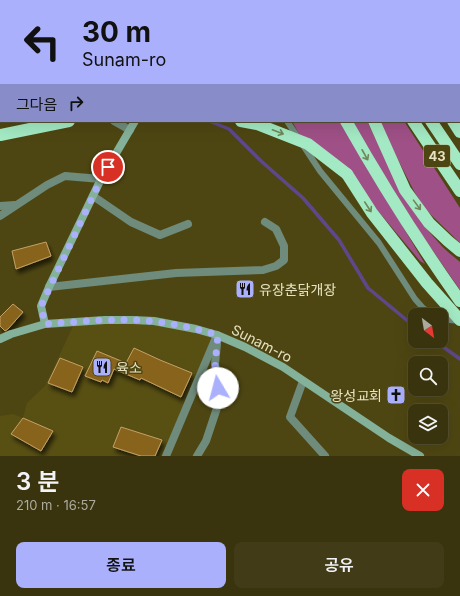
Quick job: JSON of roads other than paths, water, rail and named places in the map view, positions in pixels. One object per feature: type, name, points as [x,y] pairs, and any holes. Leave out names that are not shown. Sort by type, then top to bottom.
[{"type":"highway","points":[[0,135],[64,122]]},
{"type":"highway","points":[[247,122],[258,124],[308,144],[347,174],[372,213],[460,321]]},
{"type":"highway","points":[[347,122],[370,163],[440,274],[460,301]]},
{"type":"highway","points":[[374,122],[405,190],[430,223],[460,251]]},
{"type":"highway","name":"43","points":[[414,122],[460,191]]},
{"type":"highway","name":"43","points":[[432,122],[460,164]]},
{"type":"highway","points":[[454,122],[460,132]]},
{"type":"street","points":[[116,122],[130,130]]},
{"type":"street","points":[[45,324],[41,306],[49,287],[101,179],[134,122]]},
{"type":"street","points":[[0,216],[47,185],[65,176],[101,179]]},
{"type":"street","points":[[93,196],[131,222],[160,236],[188,224]]},
{"type":"street","points":[[0,206],[16,206]]},
{"type":"street","points":[[49,287],[176,273],[263,270],[276,266],[284,260],[284,246],[276,228],[265,222]]},
{"type":"street","name":"Sunam-ro","points":[[0,338],[45,324],[105,320],[154,321],[196,328],[218,335],[283,367],[389,438],[420,456]]},
{"type":"street","points":[[166,456],[218,335]]},
{"type":"street","points":[[197,456],[206,441],[220,399],[215,364],[218,335]]},
{"type":"street","points":[[303,381],[290,417],[325,456]]},
{"type":"lane","points":[[288,122],[320,172],[379,243],[415,299],[423,308]]},
{"type":"lane","points":[[448,319],[460,321]]},
{"type":"waterway","points":[[212,122],[229,129],[261,161],[303,198],[339,240],[368,288],[408,321]]},
{"type":"waterway","points":[[445,348],[460,359]]},
{"type":"place","name":"유장춘닭개장","points":[[245,289]]},
{"type":"place","name":"육소","points":[[102,367]]},
{"type":"place","name":"왕성교회","points":[[396,395]]}]
